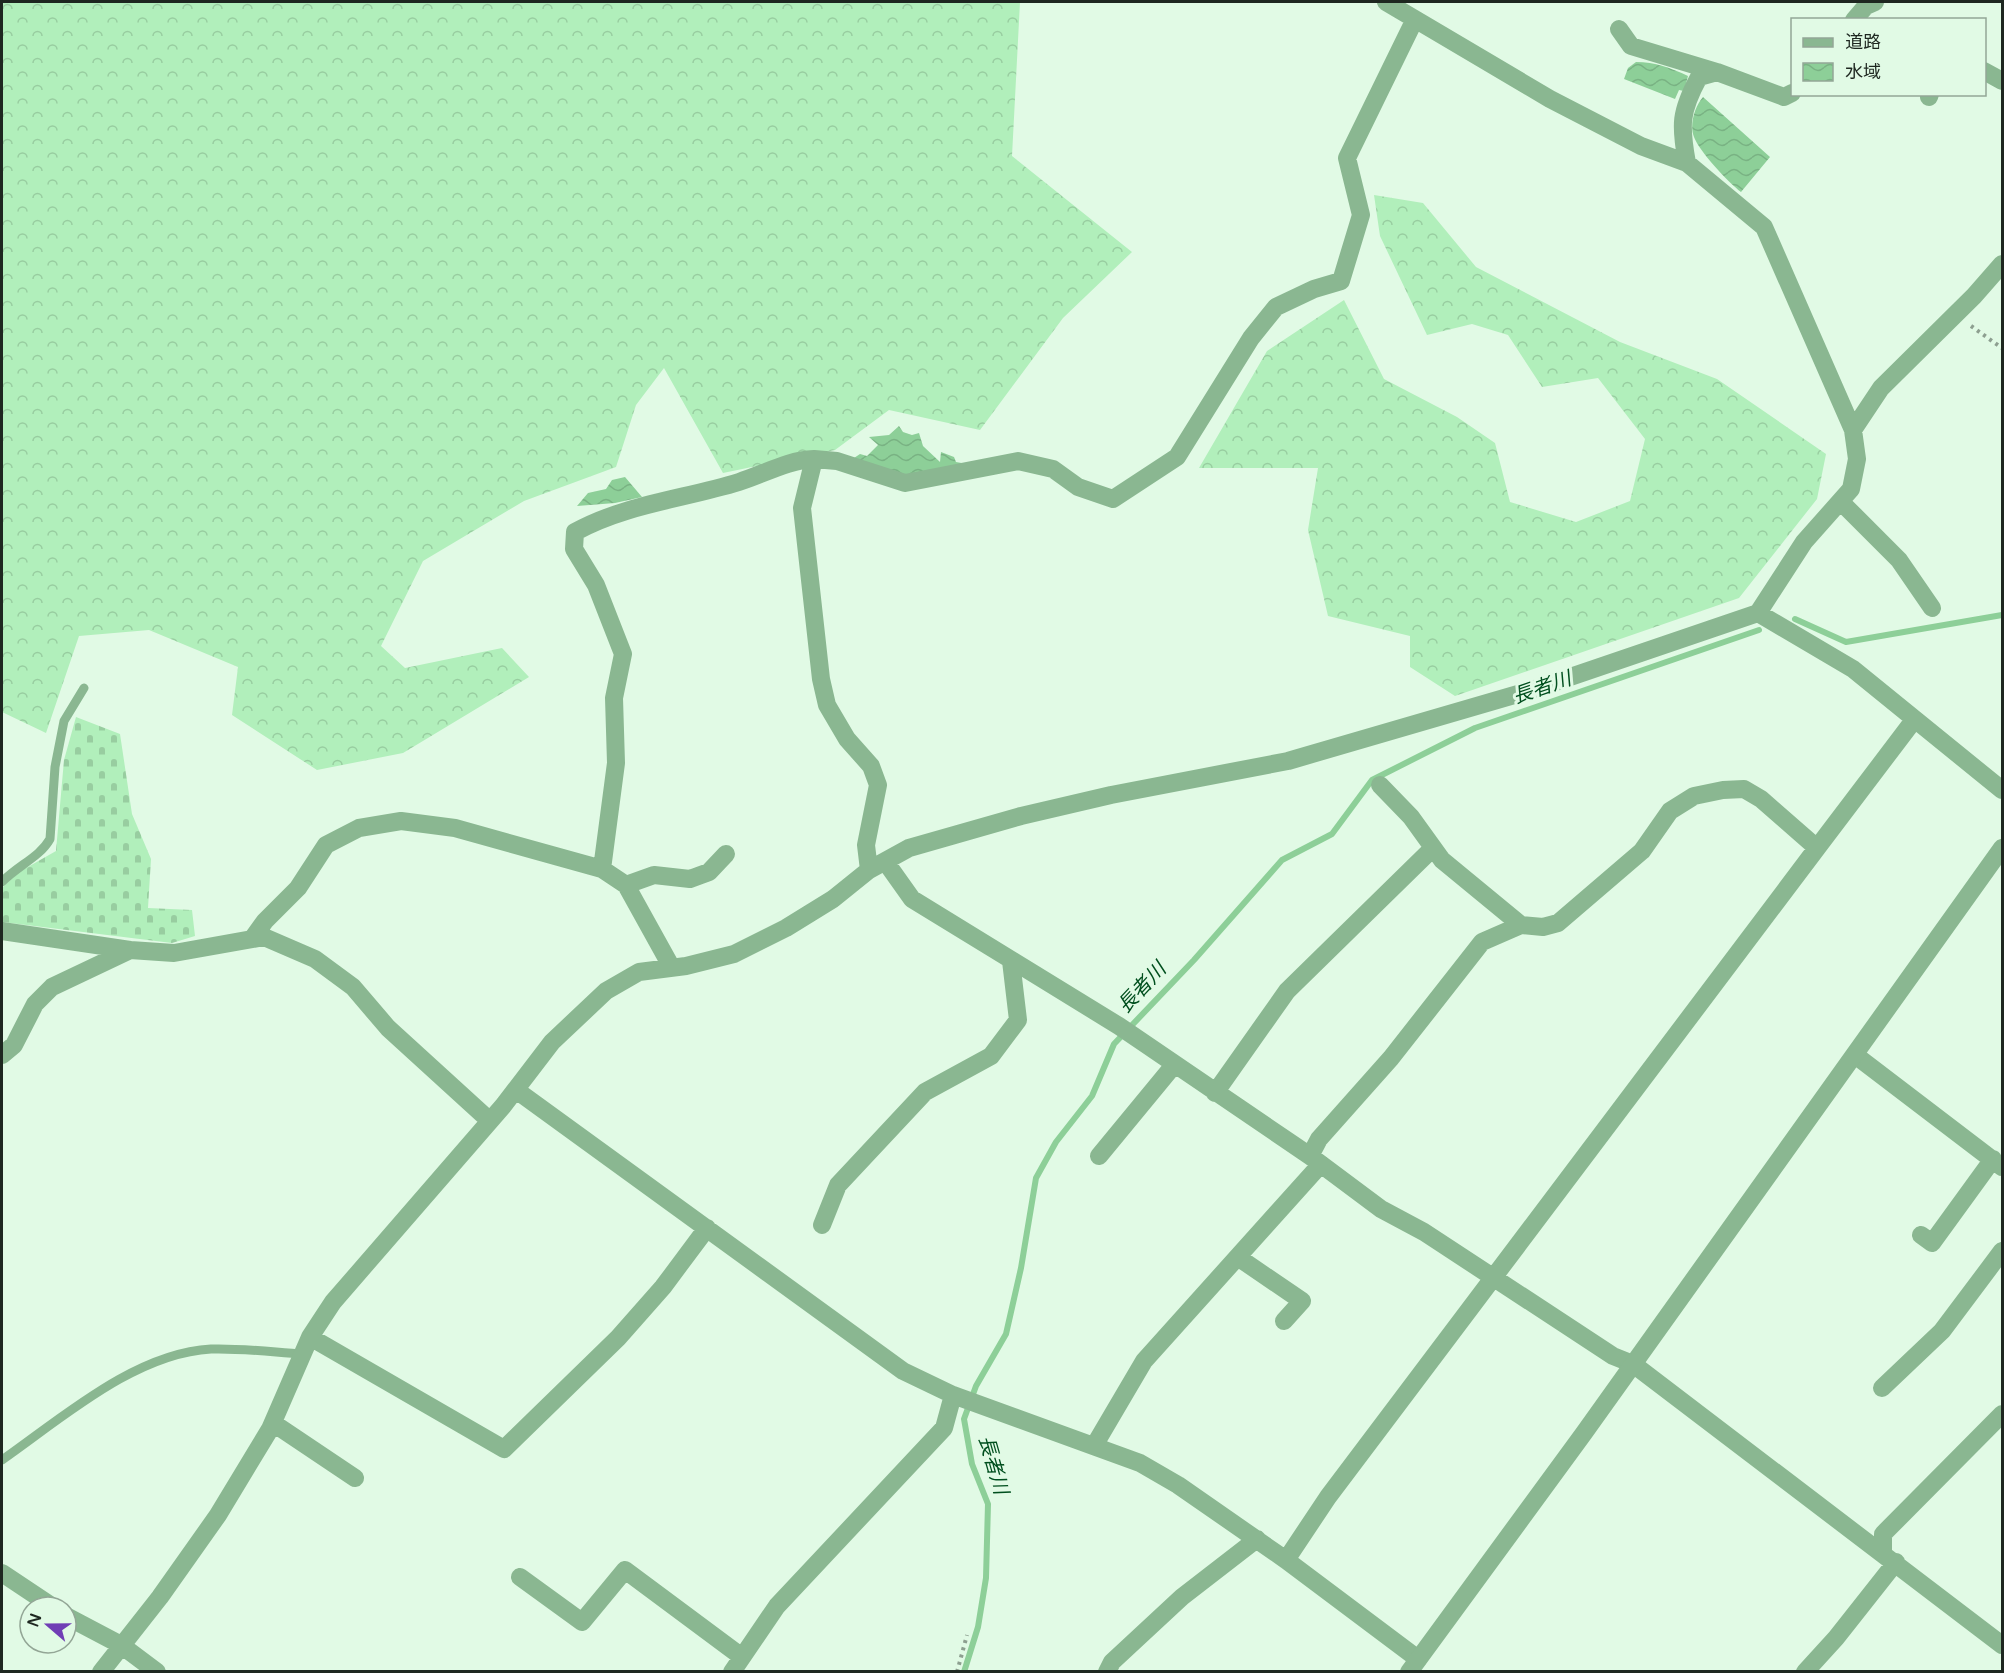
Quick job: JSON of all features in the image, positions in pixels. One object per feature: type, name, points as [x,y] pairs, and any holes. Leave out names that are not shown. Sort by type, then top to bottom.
[{"type":"street","points":[[101,1671],[160,1597],[218,1515],[273,1423],[310,1337],[333,1302],[490,1121],[552,1042],[606,991],[639,972],[672,968],[734,954],[776,934],[833,899],[869,870],[909,848],[1021,816],[1111,795],[1288,761],[1450,716],[1758,613],[1804,542],[1851,489],[1857,459],[1853,430],[1764,227],[1688,163],[1641,146],[1550,99],[1386,2]]},
{"type":"street","points":[[1856,18],[1866,6],[1875,2]]},
{"type":"street","points":[[602,869],[616,763],[614,698],[623,654],[596,585],[574,549],[575,532],[603,517],[739,482],[799,460],[837,461],[905,483],[1018,461],[1053,470],[1078,487],[1113,499],[1154,475],[1177,457],[1251,338],[1276,307],[1314,289],[1341,281],[1361,215],[1347,158],[1415,19]]},
{"type":"street","points":[[1619,29],[1631,46],[1717,72],[1784,97],[1791,94]]},
{"type":"street","points":[[1688,163],[1681,129],[1688,98],[1699,77],[1717,72]]},
{"type":"street","points":[[1986,72],[2002,81]]},
{"type":"street","points":[[1853,430],[1881,388],[1956,315],[2002,264]]},
{"type":"street","points":[[814,459],[802,508],[821,679],[827,705],[847,739],[871,766],[878,785],[866,845],[869,870]]},
{"type":"street","points":[[1841,502],[1899,560],[1932,609]]},
{"type":"street","points":[[1758,613],[1853,669],[2002,790]]},
{"type":"street","points":[[1286,1560],[1328,1497],[1914,720]]},
{"type":"street","points":[[1380,784],[1411,817],[1442,860],[1521,925]]},
{"type":"street","points":[[1094,1446],[1144,1361],[1239,1258],[1315,1160],[1319,1139],[1392,1058],[1482,942],[1521,925],[1543,927],[1558,923],[1642,851],[1670,811],[1694,796],[1723,790],[1744,789],[1761,799],[1817,848]]},
{"type":"street","points":[[252,939],[265,921],[298,888],[326,845],[359,828],[401,821],[455,828],[602,869],[626,885],[672,968]]},
{"type":"street","points":[[1215,1092],[1287,991],[1433,848]]},
{"type":"street","points":[[516,1090],[903,1371],[957,1396],[1140,1463],[1178,1485],[1286,1560],[1413,1665],[1633,1364],[2002,848]]},
{"type":"street","points":[[626,885],[654,875],[690,879],[709,872],[726,854]]},
{"type":"street","points":[[885,861],[912,900],[1126,1031],[1315,1160],[1381,1209],[1424,1232],[1613,1356],[1633,1364],[2002,1645]]},
{"type":"street","points":[[2,931],[130,950],[174,953],[264,937],[315,959],[353,987],[388,1028],[490,1121]]},
{"type":"street","points":[[2,1055],[14,1045],[35,1004],[52,987],[130,950]]},
{"type":"street","points":[[822,1225],[838,1185],[895,1123],[925,1092],[991,1056],[1018,1020],[1011,961]]},
{"type":"street","points":[[1855,1055],[1998,1163],[1932,1243],[1921,1235]]},
{"type":"street","points":[[1099,1156],[1174,1065]]},
{"type":"street","points":[[310,1337],[504,1449],[618,1338],[663,1287],[707,1228]]},
{"type":"street","points":[[1882,1388],[1942,1330],[2002,1251]]},
{"type":"street","points":[[1239,1258],[1302,1301],[1284,1321]]},
{"type":"street","points":[[520,1577],[582,1622],[625,1570],[737,1664],[777,1606],[944,1428],[957,1396]]},
{"type":"street","points":[[1805,1671],[1836,1638],[1889,1558],[1883,1534],[2002,1414]]},
{"type":"street","points":[[273,1423],[355,1478]]},
{"type":"street","points":[[1107,1671],[1112,1662],[1182,1597],[1257,1539]]},
{"type":"street","points":[[2,1573],[35,1595]]},
{"type":"street","points":[[78,1622],[121,1645],[157,1671]]},
{"type":"lane","points":[[2,882],[14,869],[45,849],[50,838],[55,767],[64,721],[84,688]]},
{"type":"lane","points":[[2,1460],[130,1372],[209,1349],[303,1354]]},
{"type":"path","points":[[1956,315],[2002,348]]},
{"type":"path","points":[[957,1671],[967,1635]]},
{"type":"green space","points":[[2,2],[1020,2],[1012,156],[1132,252],[1063,318],[980,430],[889,410],[835,450],[723,473],[664,368],[636,405],[616,467],[524,501],[423,561],[381,646],[405,668],[502,648],[529,677],[403,753],[317,770],[232,715],[238,667],[149,630],[79,636],[46,733],[2,712]]},
{"type":"green space","points":[[1374,195],[1423,203],[1476,267],[1620,342],[1717,379],[1826,454],[1817,499],[1739,598],[1455,696],[1410,667],[1410,636],[1328,616],[1308,530],[1318,468],[1199,468],[1267,351],[1344,300],[1384,379],[1457,417],[1495,443],[1510,502],[1576,522],[1630,501],[1645,439],[1598,378],[1542,387],[1508,335],[1472,324],[1427,335],[1380,236]]},
{"type":"green space","points":[[76,717],[120,734],[132,814],[151,859],[148,908],[192,910],[195,936],[172,943],[2,922],[2,888],[19,872],[56,851],[64,760]]},
{"type":"water","points":[[1636,62],[1663,66],[1688,76],[1684,91],[1679,90],[1675,99],[1624,79],[1628,68]]},
{"type":"water","points":[[1703,97],[1770,157],[1741,192],[1714,166],[1694,137],[1692,127],[1694,116]]},
{"type":"water","points":[[899,426],[903,432],[912,435],[919,433],[923,446],[940,462],[941,452],[954,457],[956,462],[967,464],[904,476],[854,458],[860,454],[867,456],[878,445],[869,437],[889,435]]},
{"type":"water","points":[[625,477],[642,497],[615,503],[577,506],[588,493],[606,489],[612,480]]},
{"type":"waterway","name":"長者川","points":[[1795,619],[1846,642],[2002,615]]},
{"type":"waterway","name":"長者川","points":[[964,1672],[978,1627],[986,1578],[988,1504],[972,1464],[964,1419],[976,1386],[1006,1334],[1021,1268],[1036,1178],[1056,1142],[1092,1096],[1114,1044],[1194,960],[1282,860],[1332,834],[1372,780],[1475,728],[1759,630]]}]
